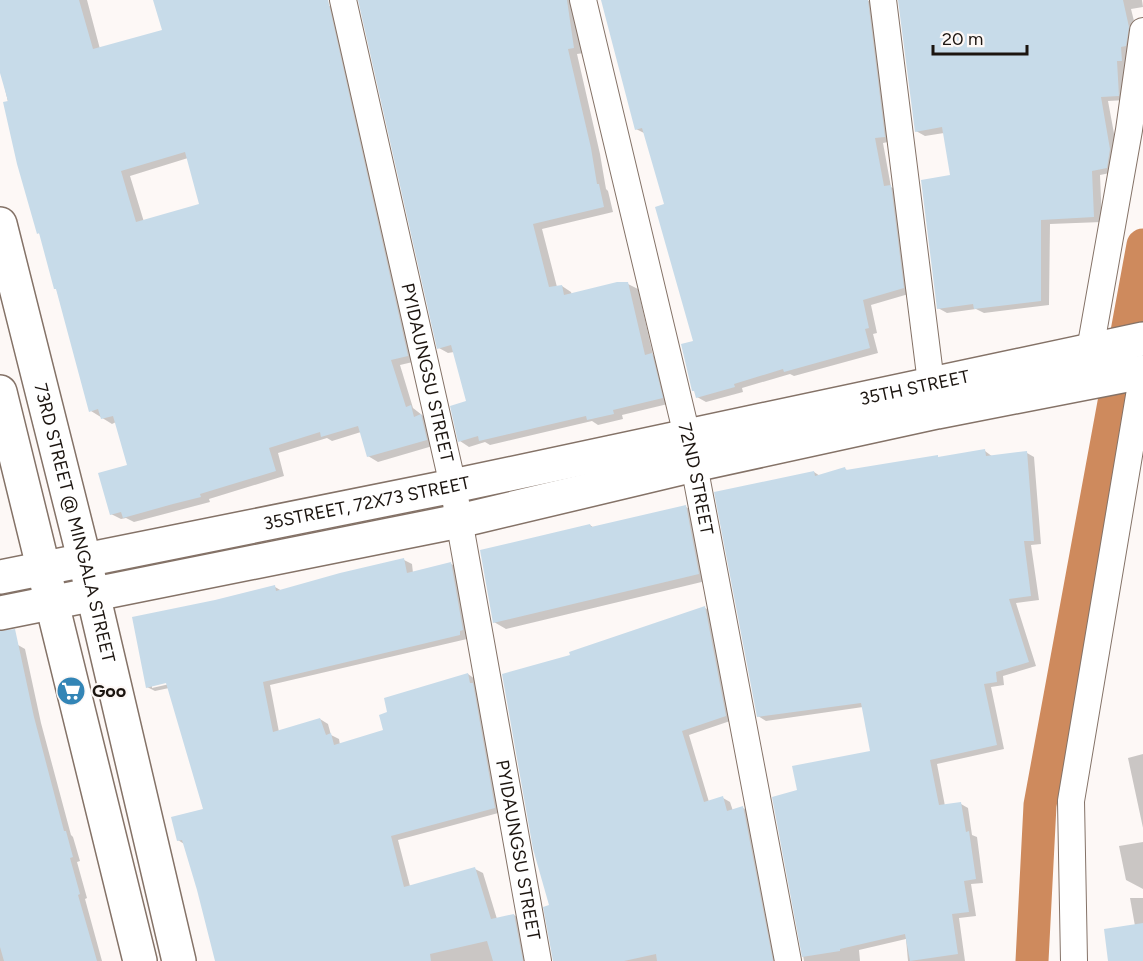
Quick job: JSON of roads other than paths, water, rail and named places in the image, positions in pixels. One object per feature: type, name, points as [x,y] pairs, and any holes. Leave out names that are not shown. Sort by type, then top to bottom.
[{"type":"main road","name":"73RD STREET @ MINGALA STREET","points":[[0,224],[93,594],[179,961]]},
{"type":"main road","name":"35TH STREET","points":[[690,451],[1097,364],[1141,339]]},
{"type":"main road","name":"35TH STREET","points":[[690,451],[931,382],[1097,364],[1141,372]]},
{"type":"main road","points":[[0,392],[140,961]]},
{"type":"main road","name":"35STREET, 72X73 STREET","points":[[0,577],[453,486],[690,451]]},
{"type":"main road","name":"35STREET, 72X73 STREET","points":[[0,613],[459,521],[690,451]]},
{"type":"street","name":"PYIDAUNGSU STREET","points":[[343,0],[453,486],[538,961]]},
{"type":"street","name":"72ND STREET","points":[[582,0],[690,451],[788,961]]},
{"type":"street","points":[[883,0],[931,382]]},
{"type":"street","points":[[1097,364],[1143,31]]},
{"type":"street","points":[[1074,961],[1071,801],[1141,372]]},
{"type":"waterway","points":[[1032,961],[1040,805],[1143,245]]},
{"type":"place","name":"Goo","points":[[71,691]]}]
